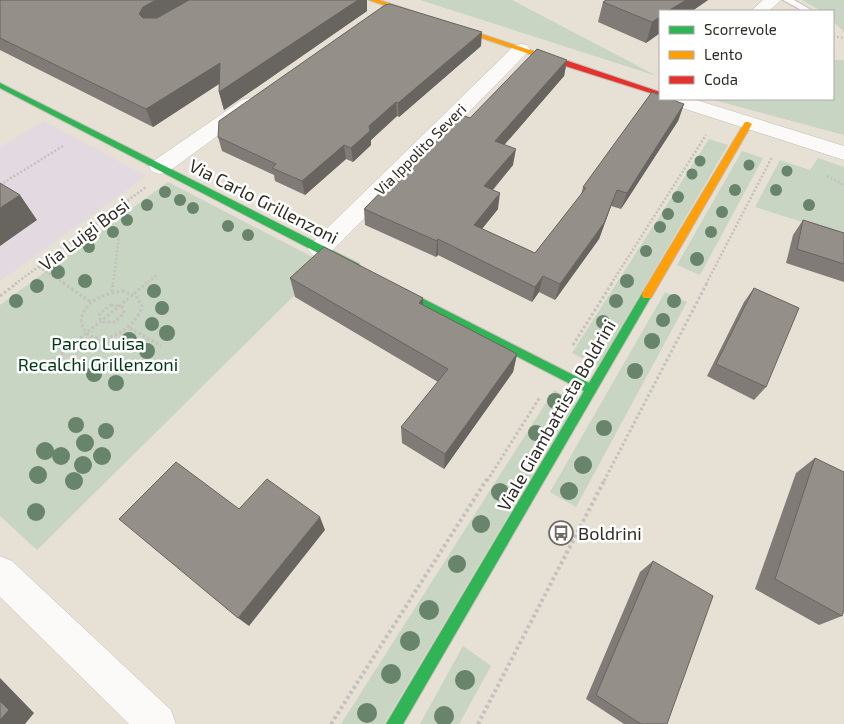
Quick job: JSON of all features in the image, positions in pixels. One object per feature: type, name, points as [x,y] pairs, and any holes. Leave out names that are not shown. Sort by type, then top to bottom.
[{"type":"street","points":[[760,10],[773,0]]},
{"type":"street","points":[[378,8],[521,49],[659,94]]},
{"type":"street","name":"Via Ippolito Severi","points":[[320,249],[521,49]]},
{"type":"street","name":"Via Carlo Grillenzoni","points":[[0,84],[363,272]]},
{"type":"street","points":[[164,169],[262,95]]},
{"type":"street","points":[[678,100],[748,124],[844,153]]},
{"type":"street","name":"Viale Giambattista Boldrini","points":[[394,724],[748,124]]},
{"type":"street","points":[[381,281],[591,389]]},
{"type":"street","points":[[0,573],[156,724]]},
{"type":"lane","points":[[787,0],[807,10]]},
{"type":"path","points":[[331,724],[720,114]]},
{"type":"path","points":[[0,184],[89,130]]},
{"type":"path","points":[[478,724],[784,135]]},
{"type":"path","name":"Via Luigi Bosi","points":[[0,296],[164,169]]},
{"type":"path","points":[[112,292],[119,236]]},
{"type":"path","points":[[39,267],[92,302]]},
{"type":"path","points":[[61,354],[157,275]]},
{"type":"path","points":[[122,291],[139,299],[141,312],[130,328],[121,334],[103,337],[87,333],[81,324],[81,316],[92,302],[112,292],[122,291]]},
{"type":"path","points":[[111,305],[120,306],[124,311],[119,319],[108,323],[101,321],[99,315],[106,307],[111,305]]},
{"type":"path","points":[[130,328],[160,346]]},
{"type":"shaded area","points":[[44,121],[146,176],[0,281],[0,147]]},
{"type":"green space","points":[[420,0],[512,0],[657,76]]},
{"type":"green space","points":[[802,0],[844,0],[844,32],[834,22],[834,10],[819,10]]},
{"type":"green space","points":[[834,60],[844,60],[844,135],[714,100],[834,100]]},
{"type":"green space","points":[[709,139],[728,145],[598,366],[572,353]]},
{"type":"green space","points":[[742,151],[763,158],[700,275],[677,265]]},
{"type":"green space","points":[[818,158],[844,167],[844,235],[755,207],[780,160],[810,170]]},
{"type":"green space","name":"Parco Luisa Recalchi Grillenzoni","points":[[168,182],[326,264],[37,550],[0,516],[0,305]]},
{"type":"green space","points":[[665,292],[687,302],[576,507],[550,492]]},
{"type":"green space","points":[[554,390],[576,402],[384,724],[341,724]]},
{"type":"green space","points":[[463,646],[491,666],[459,724],[420,724]]},
{"type":"building","points":[[0,0],[156,0],[143,7],[139,14],[143,18],[157,18],[189,0],[358,0],[219,92],[220,63],[146,109],[0,38]]},
{"type":"building","points":[[606,0],[686,0],[670,10],[659,10],[659,18],[652,22],[603,2]]},
{"type":"building","points":[[390,4],[482,32],[398,103],[396,102],[369,126],[370,131],[351,148],[344,145],[302,181],[272,168],[276,164],[218,137],[219,121],[385,5]]},
{"type":"building","points":[[537,49],[567,60],[495,141],[516,149],[484,186],[500,193],[474,225],[535,253],[586,188],[583,187],[652,92],[659,95],[659,100],[673,100],[684,104],[627,193],[617,190],[604,223],[560,284],[543,276],[535,287],[438,239],[437,241],[364,209],[414,158],[418,159],[462,115],[470,118]]},
{"type":"building","points":[[0,183],[20,195],[0,208]]},
{"type":"building","points":[[803,220],[844,233],[844,264],[797,249]]},
{"type":"building","points":[[324,247],[423,298],[419,303],[517,354],[445,454],[401,427],[448,369],[290,278]]},
{"type":"building","points":[[754,288],[799,308],[766,387],[716,364]]},
{"type":"building","points":[[815,458],[844,472],[844,610],[842,616],[775,579]]},
{"type":"building","points":[[176,462],[239,509],[267,479],[320,517],[238,618],[119,519]]},
{"type":"building","points":[[653,561],[713,596],[667,724],[641,724],[596,695]]},
{"type":"building","points":[[0,701],[9,710],[0,720]]},
{"type":"traffic: fast","points":[[0,85],[355,267]]},
{"type":"traffic: fast","points":[[390,286],[591,389]]},
{"type":"traffic: fast","points":[[394,724],[647,295]]},
{"type":"traffic: slow","points":[[372,0],[565,63]]},
{"type":"traffic: slow","points":[[647,295],[748,124]]},
{"type":"traffic: jam","points":[[565,63],[659,94]]},
{"type":"place","name":"Boldrini","points":[[561,533]]}]
